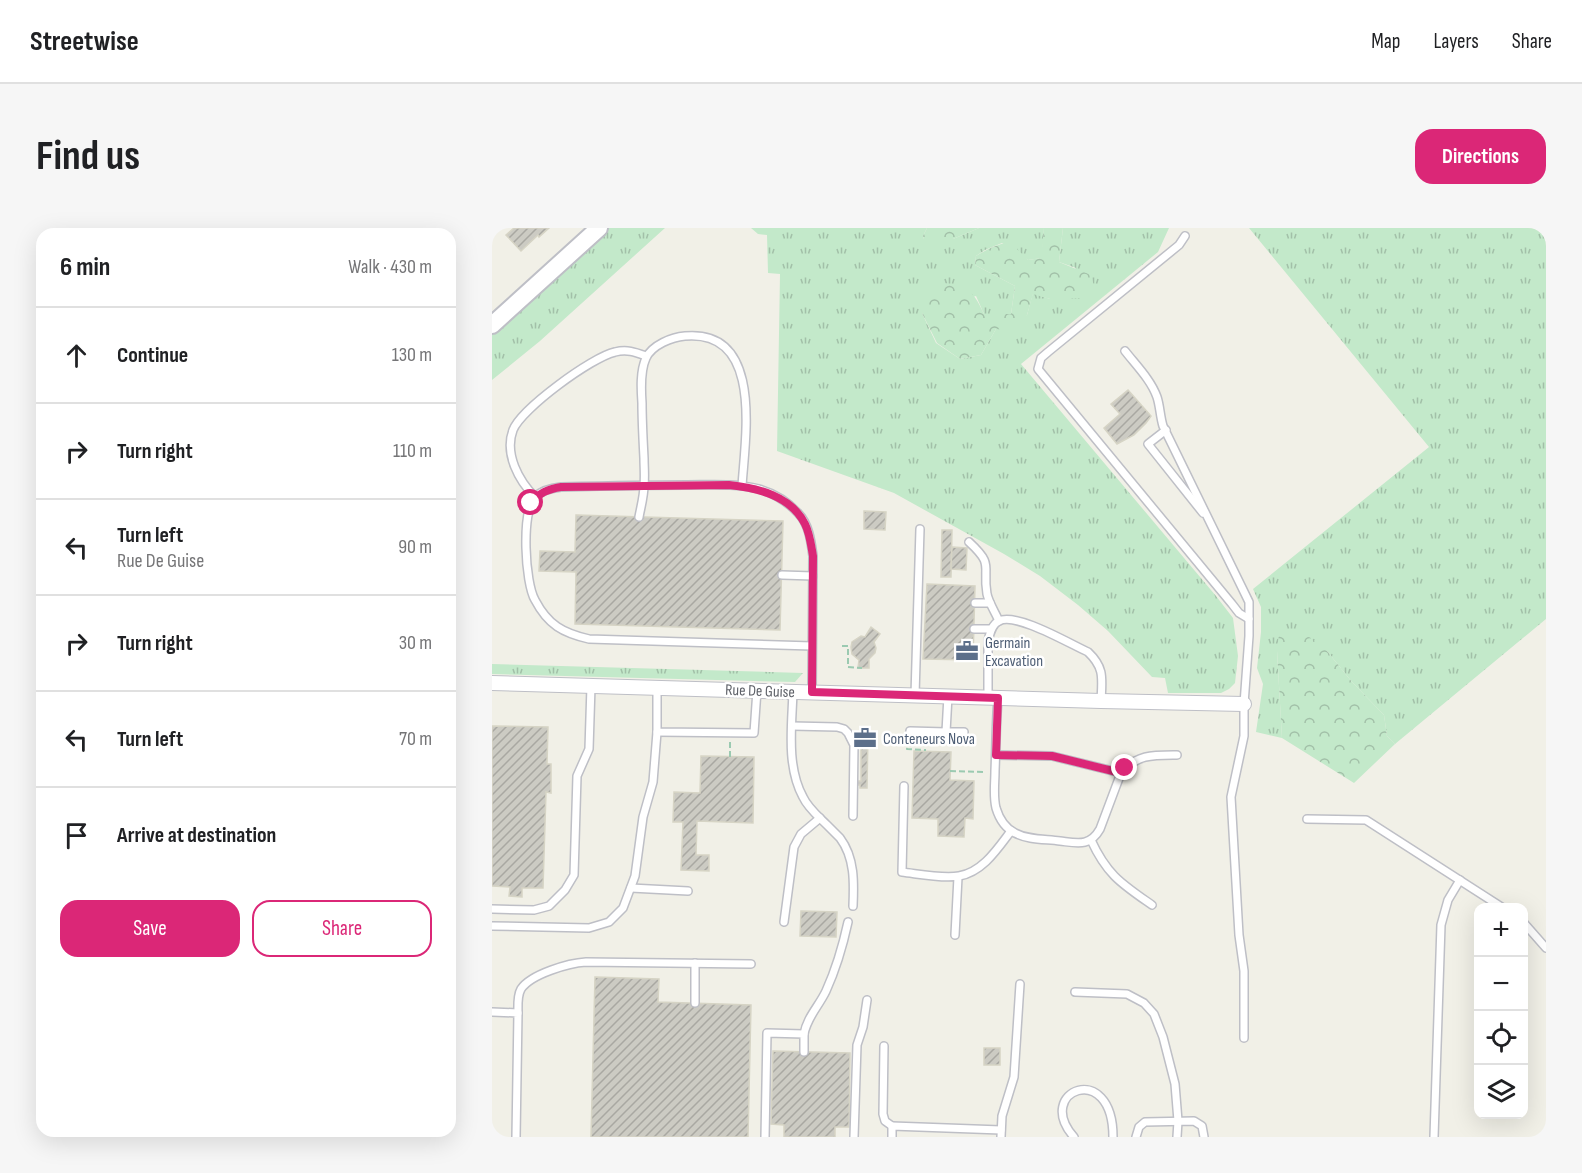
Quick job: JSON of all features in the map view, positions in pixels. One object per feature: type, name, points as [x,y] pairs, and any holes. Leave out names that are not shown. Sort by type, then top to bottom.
[{"type":"street","points":[[492,325],[599,228]]},
{"type":"street","name":"Rue De Guise","points":[[492,683],[1244,704]]},
{"type":"lane","points":[[1185,236],[1179,245],[1047,352],[1041,358],[1038,369],[1232,604],[1249,619]]},
{"type":"lane","points":[[639,517],[645,485],[641,386],[646,356],[660,344],[672,339],[698,336],[713,340],[722,344],[735,360],[747,405],[742,486]]},
{"type":"lane","points":[[535,497],[524,485],[514,464],[511,439],[513,429],[519,420],[587,364],[614,352],[626,350],[646,356]]},
{"type":"lane","points":[[1125,351],[1158,398],[1160,416],[1166,430],[1249,602],[1244,736],[1231,797],[1239,935],[1244,971],[1244,1038]]},
{"type":"lane","points":[[1166,430],[1148,444],[1212,524]]},
{"type":"lane","points":[[812,646],[589,639],[563,632],[535,602],[529,584],[527,518],[531,503],[543,492],[561,487],[729,485],[762,490],[791,506],[800,514],[806,525],[813,556],[812,692]]},
{"type":"lane","points":[[915,695],[921,602],[920,530]]},
{"type":"lane","points":[[969,542],[981,553],[986,563],[987,593],[999,621]]},
{"type":"lane","points":[[782,575],[813,576]]},
{"type":"lane","points":[[975,603],[990,603]]},
{"type":"lane","points":[[1101,701],[1102,673],[1097,662],[1088,652],[1018,620],[999,621],[992,629],[988,640],[996,755],[995,800],[996,808],[1004,824],[1011,831],[1025,837],[1085,843],[1096,837],[1121,773],[1132,762],[1150,756],[1177,755]]},
{"type":"lane","points":[[974,628],[992,629]]},
{"type":"lane","points":[[492,909],[542,909],[549,906],[565,890],[574,875],[578,776],[589,749],[591,686]]},
{"type":"lane","points":[[492,926],[581,928],[609,922],[623,908],[635,876],[643,817],[653,782],[657,732],[657,688]]},
{"type":"lane","points":[[657,732],[754,733],[757,690]]},
{"type":"lane","points":[[793,691],[793,762],[798,785],[809,807],[840,838],[847,850],[854,880],[853,906]]},
{"type":"lane","points":[[946,732],[948,696]]},
{"type":"lane","points":[[792,726],[837,727],[848,733],[854,745],[853,816]]},
{"type":"lane","points":[[910,731],[964,732]]},
{"type":"lane","points":[[996,755],[1052,756],[1121,773]]},
{"type":"lane","points":[[904,786],[902,872],[958,877],[981,866],[993,855],[1011,831]]},
{"type":"lane","points":[[784,922],[794,847],[801,834],[820,818]]},
{"type":"lane","points":[[1307,819],[1366,820],[1495,903]]},
{"type":"lane","points":[[1091,840],[1107,870],[1123,885],[1152,905]]},
{"type":"lane","points":[[955,935],[958,877]]},
{"type":"lane","points":[[1434,1137],[1441,925],[1448,900],[1460,880]]},
{"type":"lane","points":[[632,888],[688,891]]},
{"type":"lane","points":[[804,1052],[804,1034],[810,1016],[832,976],[848,922]]},
{"type":"lane","points":[[1528,928],[1546,948]]},
{"type":"lane","points":[[516,1137],[518,1013],[521,989],[538,977],[566,965],[586,962],[751,964]]},
{"type":"lane","points":[[695,963],[695,1003]]},
{"type":"lane","points":[[885,1046],[883,1114],[885,1121],[892,1126],[1001,1134],[1002,1116],[1014,1077],[1020,984]]},
{"type":"lane","points":[[1075,992],[1127,994],[1149,1008],[1163,1037],[1175,1084],[1177,1137]]},
{"type":"lane","points":[[854,1137],[857,1045],[863,1027],[867,1000]]},
{"type":"lane","points":[[492,1012],[518,1013]]},
{"type":"lane","points":[[765,1137],[767,1033],[804,1034]]},
{"type":"lane","points":[[1074,1137],[1066,1127],[1062,1108],[1068,1096],[1082,1090],[1097,1093],[1106,1102],[1112,1117],[1113,1137]]},
{"type":"lane","points":[[1136,1137],[1138,1127],[1145,1122],[1178,1121],[1199,1123],[1202,1126],[1204,1137]]},
{"type":"lane","points":[[892,1126],[892,1137]]},
{"type":"path","points":[[842,646],[848,646],[848,667],[862,668]]},
{"type":"path","points":[[966,660],[977,660]]},
{"type":"path","points":[[730,746],[730,757]]},
{"type":"path","points":[[907,746],[907,749],[926,749]]},
{"type":"path","points":[[950,771],[995,772]]},
{"type":"green space","points":[[609,228],[665,228],[540,341],[492,380],[492,334],[518,313]]},
{"type":"green space","points":[[751,228],[927,228],[924,239],[953,239],[979,228],[1044,228],[1042,258],[1028,260],[1002,243],[976,256],[975,265],[1015,286],[1011,314],[984,314],[976,296],[922,313],[936,343],[960,359],[981,355],[996,329],[1027,315],[1033,293],[1050,299],[1076,268],[1059,262],[1063,228],[1169,228],[1158,252],[1021,364],[1233,618],[1238,656],[1235,683],[1221,693],[1168,693],[1165,678],[1152,677],[1108,631],[1040,576],[894,493],[777,451],[780,274],[768,273],[767,235],[758,234]]},
{"type":"green space","points":[[927,228],[979,228],[953,239],[924,239]]},
{"type":"green space","points":[[1044,228],[1063,228],[1059,262],[1091,275],[1094,286],[1081,298],[1050,299],[1033,294],[1027,315],[1018,331],[996,329],[981,355],[960,359],[937,343],[922,313],[925,295],[938,282],[956,285],[971,293],[984,314],[1011,314],[1015,286],[975,265],[976,256],[993,247],[1010,242],[1028,260],[1041,258]]},
{"type":"green space","points":[[1249,228],[1546,228],[1546,619],[1395,744],[1387,736],[1384,715],[1352,682],[1327,651],[1277,651],[1282,738],[1256,732],[1263,684],[1257,668],[1261,607],[1253,589],[1429,447]]},
{"type":"green space","points":[[1287,630],[1302,632],[1327,651],[1352,682],[1384,715],[1387,736],[1395,744],[1354,783],[1282,738],[1277,651],[1279,634]]},
{"type":"green space","points":[[492,664],[803,673],[795,682],[492,674]]},
{"type":"building","points":[[514,228],[549,228],[521,251],[506,235]]},
{"type":"building","points":[[1128,390],[1151,416],[1134,435],[1117,444],[1104,428],[1120,414],[1111,404]]},
{"type":"building","points":[[864,511],[886,512],[885,530],[864,529]]},
{"type":"building","points":[[576,515],[783,521],[780,630],[575,624],[576,572],[539,571],[540,551],[575,552]]},
{"type":"building","points":[[942,530],[952,530],[951,577],[941,577]]},
{"type":"building","points":[[952,547],[967,548],[966,570],[951,569]]},
{"type":"building","points":[[927,584],[975,586],[973,660],[923,659]]},
{"type":"building","points":[[871,627],[880,634],[874,642],[875,653],[869,659],[869,668],[858,668],[859,660],[852,654],[852,642],[861,636],[865,637]]},
{"type":"building","points":[[492,726],[548,727],[547,764],[551,764],[551,793],[546,792],[543,888],[522,888],[522,897],[509,896],[510,887],[492,886]]},
{"type":"building","points":[[861,734],[868,734],[867,788],[860,788],[860,785],[856,785],[856,781],[861,781]]},
{"type":"building","points":[[914,751],[951,752],[950,780],[974,781],[973,819],[965,818],[964,837],[938,836],[938,819],[912,818]]},
{"type":"building","points":[[701,756],[754,757],[753,823],[697,821],[696,855],[709,855],[709,871],[681,870],[683,822],[673,822],[674,792],[700,793]]},
{"type":"building","points":[[801,911],[837,912],[836,937],[800,936]]},
{"type":"building","points":[[595,977],[659,979],[658,1002],[751,1005],[748,1137],[591,1137]]},
{"type":"building","points":[[984,1048],[1000,1048],[1000,1065],[984,1065]]},
{"type":"building","points":[[773,1051],[850,1053],[849,1127],[835,1127],[835,1137],[784,1137],[784,1125],[771,1124]]},
{"type":"place","name":"Germain Excavation","points":[[967,651]]},
{"type":"place","name":"Conteneurs Nova","points":[[865,738]]},
{"type":"route","points":[[531,503],[543,492],[561,487],[729,485],[750,487],[774,495],[800,514],[811,539],[813,556],[812,692],[998,698],[996,755],[1059,757],[1121,773],[1125,768]]}]
